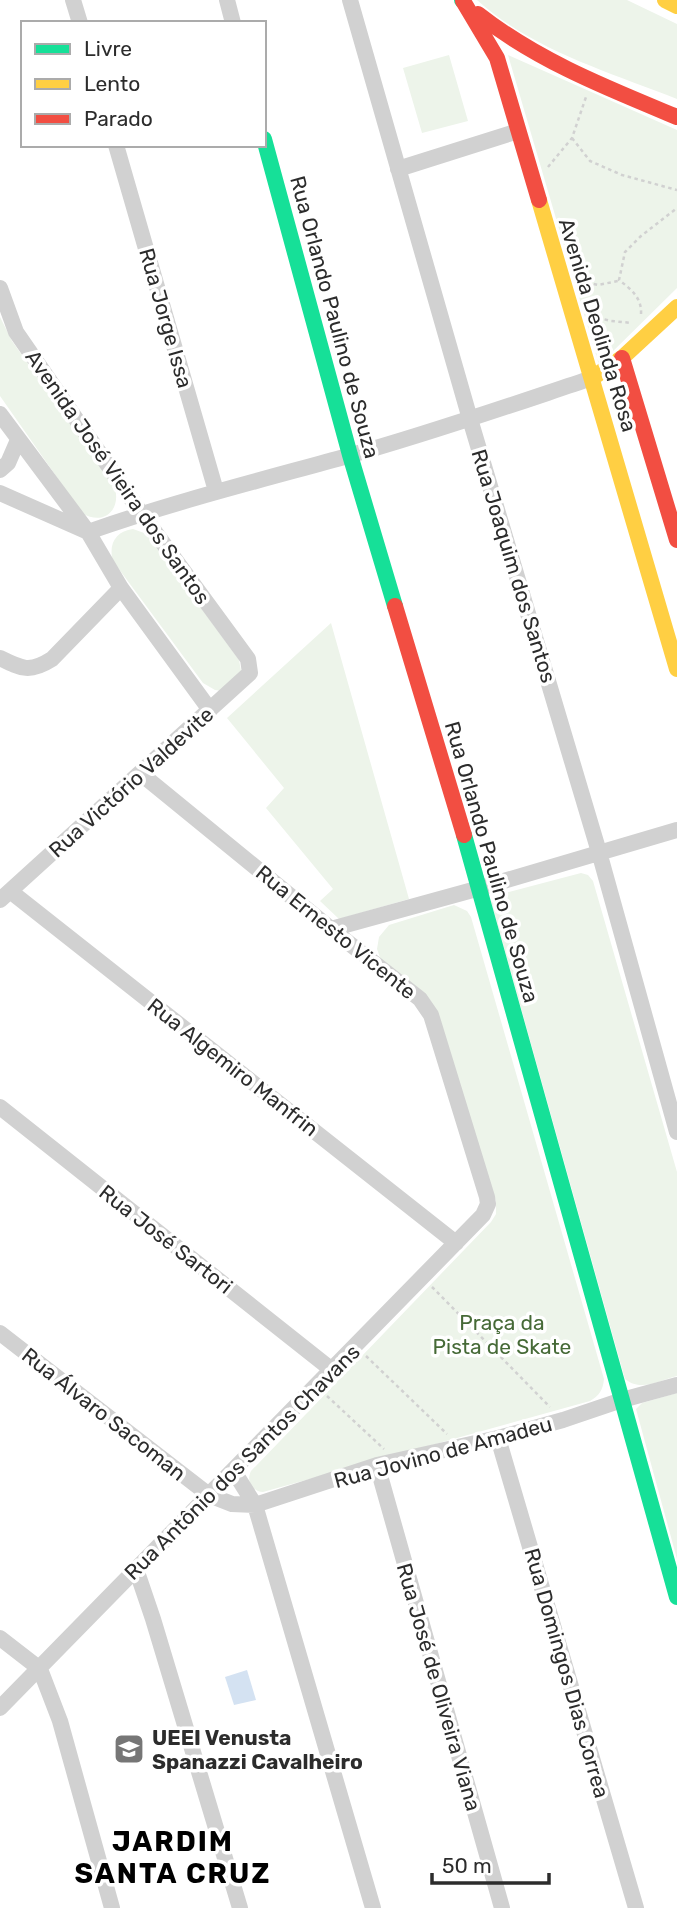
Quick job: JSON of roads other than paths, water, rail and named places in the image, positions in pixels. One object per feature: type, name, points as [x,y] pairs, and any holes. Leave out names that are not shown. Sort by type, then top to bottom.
[{"type":"main road","points":[[463,0],[495,29],[527,50],[677,117]]},
{"type":"main road","name":"Avenida Deolinda Rosa","points":[[463,0],[497,58],[677,669]]},
{"type":"main road","points":[[665,0],[677,6]]},
{"type":"main road","name":"Rua Orlando Paulino de Souza","points":[[266,146],[350,455],[480,888],[677,1597]]},
{"type":"main road","points":[[592,379],[622,358],[677,307]]},
{"type":"main road","name":"Avenida Deolinda Rosa","points":[[622,358],[677,540]]},
{"type":"street","points":[[74,0],[79,21]]},
{"type":"street","points":[[227,0],[232,21]]},
{"type":"street","name":"Rua Joaquim dos Santos","points":[[350,0],[470,419],[600,852],[677,1132]]},
{"type":"street","points":[[398,169],[518,131]]},
{"type":"street","name":"Rua Jorge Issa","points":[[117,147],[216,491]]},
{"type":"street","name":"Avenida José Vieira dos Santos","points":[[0,288],[16,332],[141,513],[248,659]]},
{"type":"street","points":[[0,493],[88,532],[141,513],[470,419],[592,379]]},
{"type":"street","points":[[0,414],[88,532],[121,588],[209,710]]},
{"type":"street","points":[[0,470],[8,464],[18,440]]},
{"type":"street","points":[[0,658],[21,669],[38,667],[52,659],[121,588]]},
{"type":"street","name":"Rua Victório Valdevite","points":[[5,895],[248,676],[248,659]]},
{"type":"street","name":"Rua Ernesto Vicente","points":[[140,773],[420,999],[431,1015],[488,1197],[483,1215]]},
{"type":"street","points":[[331,929],[677,830]]},
{"type":"street","name":"Rua Algemiro Manfrin","points":[[5,895],[456,1243]]},
{"type":"street","name":"Rua José Sartori","points":[[0,1107],[332,1370]]},
{"type":"street","name":"Rua Antônio dos Santos Chavans","points":[[0,1708],[483,1215]]},
{"type":"street","name":"Rua Álvaro Sacoman","points":[[0,1333],[209,1495]]},
{"type":"street","name":"Rua Jovino de Amadeu","points":[[209,1495],[232,1504],[255,1505],[377,1465],[498,1438],[677,1385]]},
{"type":"street","name":"Rua Domingos Dias Correa","points":[[498,1438],[636,1908]]},
{"type":"street","name":"Rua José de Oliveira Viana","points":[[377,1465],[502,1908]]},
{"type":"street","points":[[233,1470],[255,1505],[373,1908]]},
{"type":"street","points":[[136,1569],[240,1908]]},
{"type":"street","points":[[0,1638],[40,1669],[60,1721],[113,1908]]},
{"type":"water","points":[[247,1670],[256,1700],[234,1705],[225,1677]]},
{"type":"place","name":"UEEI Venusta Spanazzi Cavalheiro","points":[[129,1749]]},
{"type":"district","name":"JARDIM SANTA CRUZ","points":[[173,1857]]},
{"type":"park label","name":"Praça da Pista de Skate","points":[[502,1334]]}]
